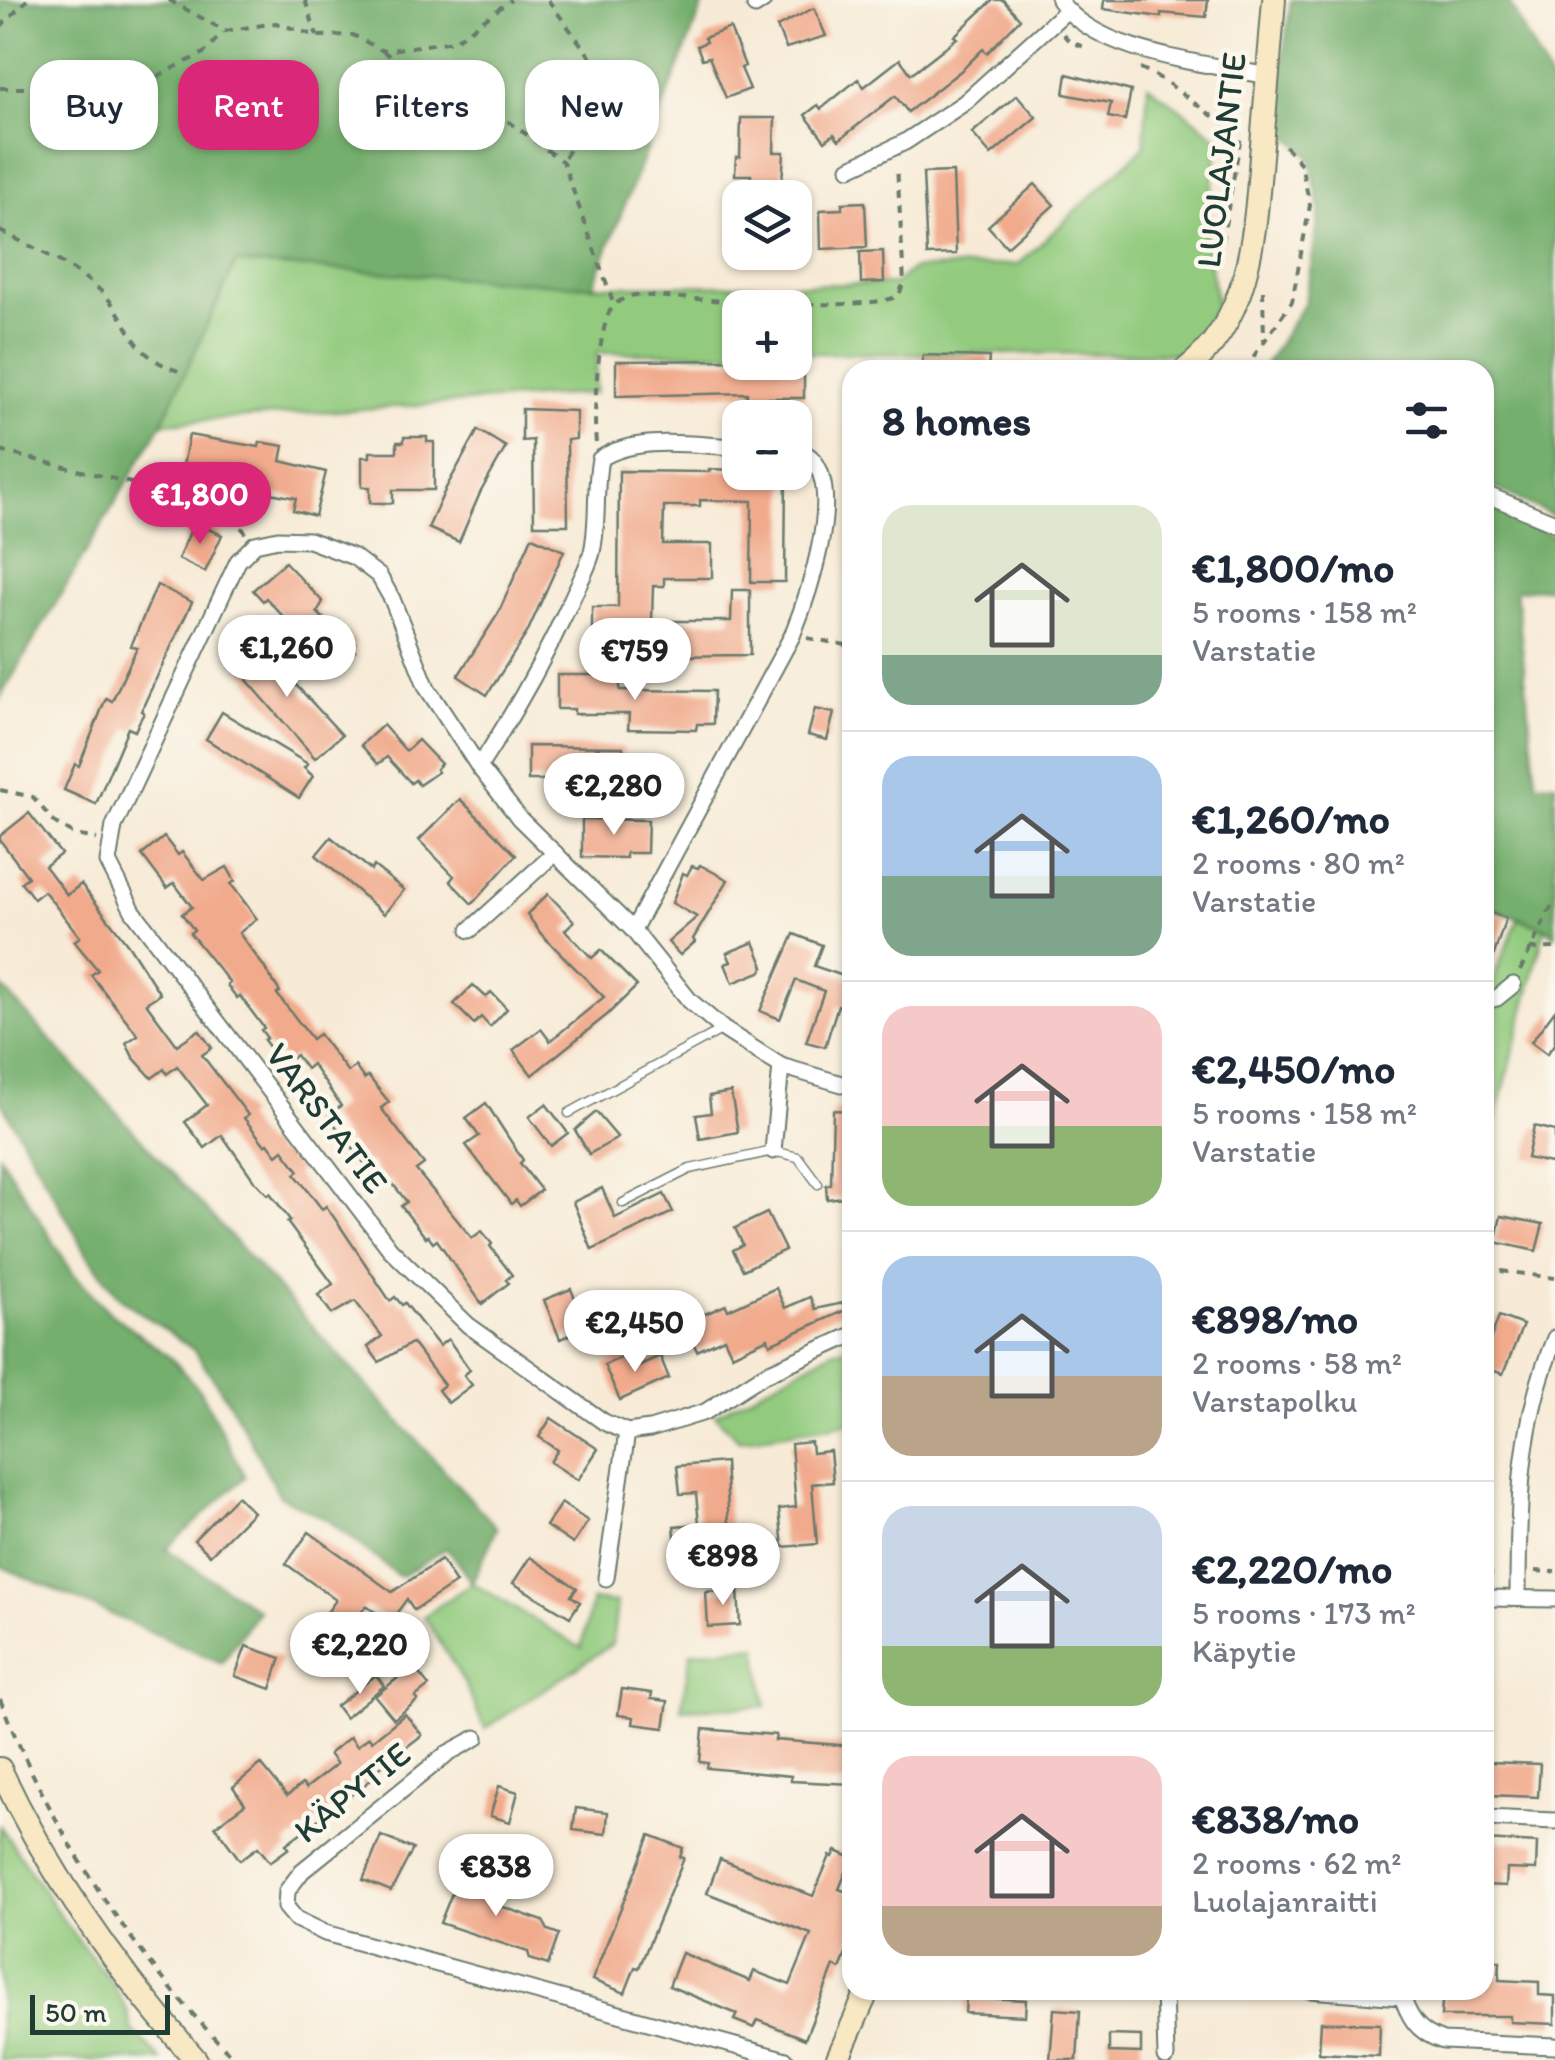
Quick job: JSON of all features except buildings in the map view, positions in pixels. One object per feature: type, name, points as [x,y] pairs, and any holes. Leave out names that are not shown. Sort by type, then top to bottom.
[{"type":"main road","name":"LUOLAJANTIE","points":[[1201,360],[1234,307],[1252,248],[1252,135],[1268,76],[1274,0]]},
{"type":"main road","points":[[0,1769],[66,1893],[122,1970],[196,2060]]},
{"type":"main road","points":[[837,2060],[864,2000]]},
{"type":"street","points":[[850,168],[896,146],[964,104],[1052,23],[1062,5],[1092,32],[1148,50],[1268,76]]},
{"type":"street","points":[[479,767],[544,654],[591,556],[599,503],[600,459],[615,450],[643,445],[722,447]]},
{"type":"street","points":[[633,930],[792,636],[811,590],[823,534],[822,476],[812,457]]},
{"type":"street","points":[[1494,498],[1555,523]]},
{"type":"street","points":[[111,841],[114,826],[238,561],[255,544],[278,539],[309,540],[354,557],[379,576],[427,688],[479,767],[520,819],[633,930],[690,1002],[781,1066],[842,1084]]},
{"type":"street","name":"VARSTATIE","points":[[111,841],[108,862],[133,911],[390,1249],[468,1326],[556,1391],[604,1422],[628,1432]]},
{"type":"street","points":[[470,930],[555,853]]},
{"type":"street","points":[[1494,999],[1513,985]]},
{"type":"street","points":[[772,1151],[781,1066]]},
{"type":"street","points":[[1518,1598],[1520,1470],[1537,1380],[1555,1338]]},
{"type":"street","points":[[606,1578],[628,1432],[704,1412],[763,1375],[842,1339]]},
{"type":"street","points":[[1494,1598],[1555,1599]]},
{"type":"street","name":"KÄPYTIE","points":[[476,1738],[448,1753],[302,1870],[286,1890],[286,1907],[296,1919],[325,1933],[786,2060]]},
{"type":"street","points":[[1494,1818],[1555,1821]]},
{"type":"street","points":[[1164,2000],[1166,2057]]},
{"type":"street","points":[[1404,2000],[1413,2023],[1425,2035],[1442,2041],[1555,2046]]},
{"type":"lane","points":[[568,1113],[724,1029]]},
{"type":"lane","points":[[623,1203],[690,1168],[772,1151],[798,1158],[818,1184]]},
{"type":"path","points":[[0,27],[27,0]]},
{"type":"path","points":[[169,0],[225,31]]},
{"type":"path","points":[[304,0],[317,36]]},
{"type":"path","points":[[383,51],[454,40],[512,0]]},
{"type":"path","points":[[548,0],[603,74],[563,162]]},
{"type":"path","points":[[0,88],[134,88],[204,52],[225,31],[276,23],[317,36],[352,35],[383,51],[431,87],[512,123],[563,162],[614,305]]},
{"type":"path","points":[[1052,23],[1069,41],[1103,54]]},
{"type":"path","points":[[1137,67],[1154,74],[1219,122],[1283,144],[1295,155],[1308,181],[1310,205],[1292,302],[1251,360]]},
{"type":"path","points":[[1222,242],[1252,135]]},
{"type":"path","points":[[600,459],[595,438],[600,344],[614,305],[634,295],[772,303],[880,302],[899,295],[904,282],[896,146]]},
{"type":"path","points":[[0,231],[97,286],[144,353],[159,366],[185,373]]},
{"type":"path","points":[[0,450],[187,498],[230,514],[255,544]]},
{"type":"path","points":[[792,636],[842,644]]},
{"type":"path","points":[[0,790],[33,798],[54,822],[75,836],[111,841]]},
{"type":"path","points":[[1513,985],[1555,899]]},
{"type":"path","points":[[1530,949],[1555,948]]},
{"type":"path","points":[[1494,1271],[1555,1278]]},
{"type":"path","points":[[0,1699],[92,1880],[126,1932],[190,2014],[236,2060]]},
{"type":"green space","points":[[0,0],[705,0],[659,117],[659,60],[525,60],[525,150],[646,150],[593,286],[235,263],[162,423],[0,698]]},
{"type":"green space","points":[[1291,0],[1508,0],[1555,91],[1555,517],[1494,487],[1494,360],[1268,360],[1305,302],[1320,210],[1310,158],[1292,139],[1273,133]]},
{"type":"green space","points":[[1148,85],[1216,136],[1218,148],[1205,234],[1217,306],[1188,354],[812,353],[812,290],[722,290],[722,353],[597,353],[595,393],[162,423],[236,263],[593,286],[894,284],[913,269],[1019,264],[1144,147]]},
{"type":"green space","points":[[1494,509],[1555,536],[1555,587],[1516,590],[1536,783],[1555,782],[1555,936],[1545,927],[1494,909]]},
{"type":"green space","points":[[1518,919],[1545,927],[1555,936],[1545,928],[1494,1128],[1494,977]]},
{"type":"green space","points":[[0,985],[497,1528],[472,1583],[447,1548],[400,1577],[329,1521],[280,1496],[232,1407],[195,1351],[119,1297],[89,1257],[0,1100]]},
{"type":"green space","points":[[0,1156],[72,1272],[108,1311],[172,1359],[202,1393],[245,1477],[166,1549],[258,1610],[222,1663],[0,1566]]},
{"type":"green space","points":[[842,1349],[842,1425],[739,1440],[715,1415]]},
{"type":"green space","points":[[472,1583],[581,1648],[592,1600],[617,1603],[612,1644],[485,1729],[464,1682],[424,1616]]},
{"type":"green space","points":[[757,1646],[766,1706],[681,1709],[691,1652]]},
{"type":"green space","points":[[0,1826],[69,1929],[112,1983],[127,2010],[131,2029],[161,2060],[0,2060]]}]
